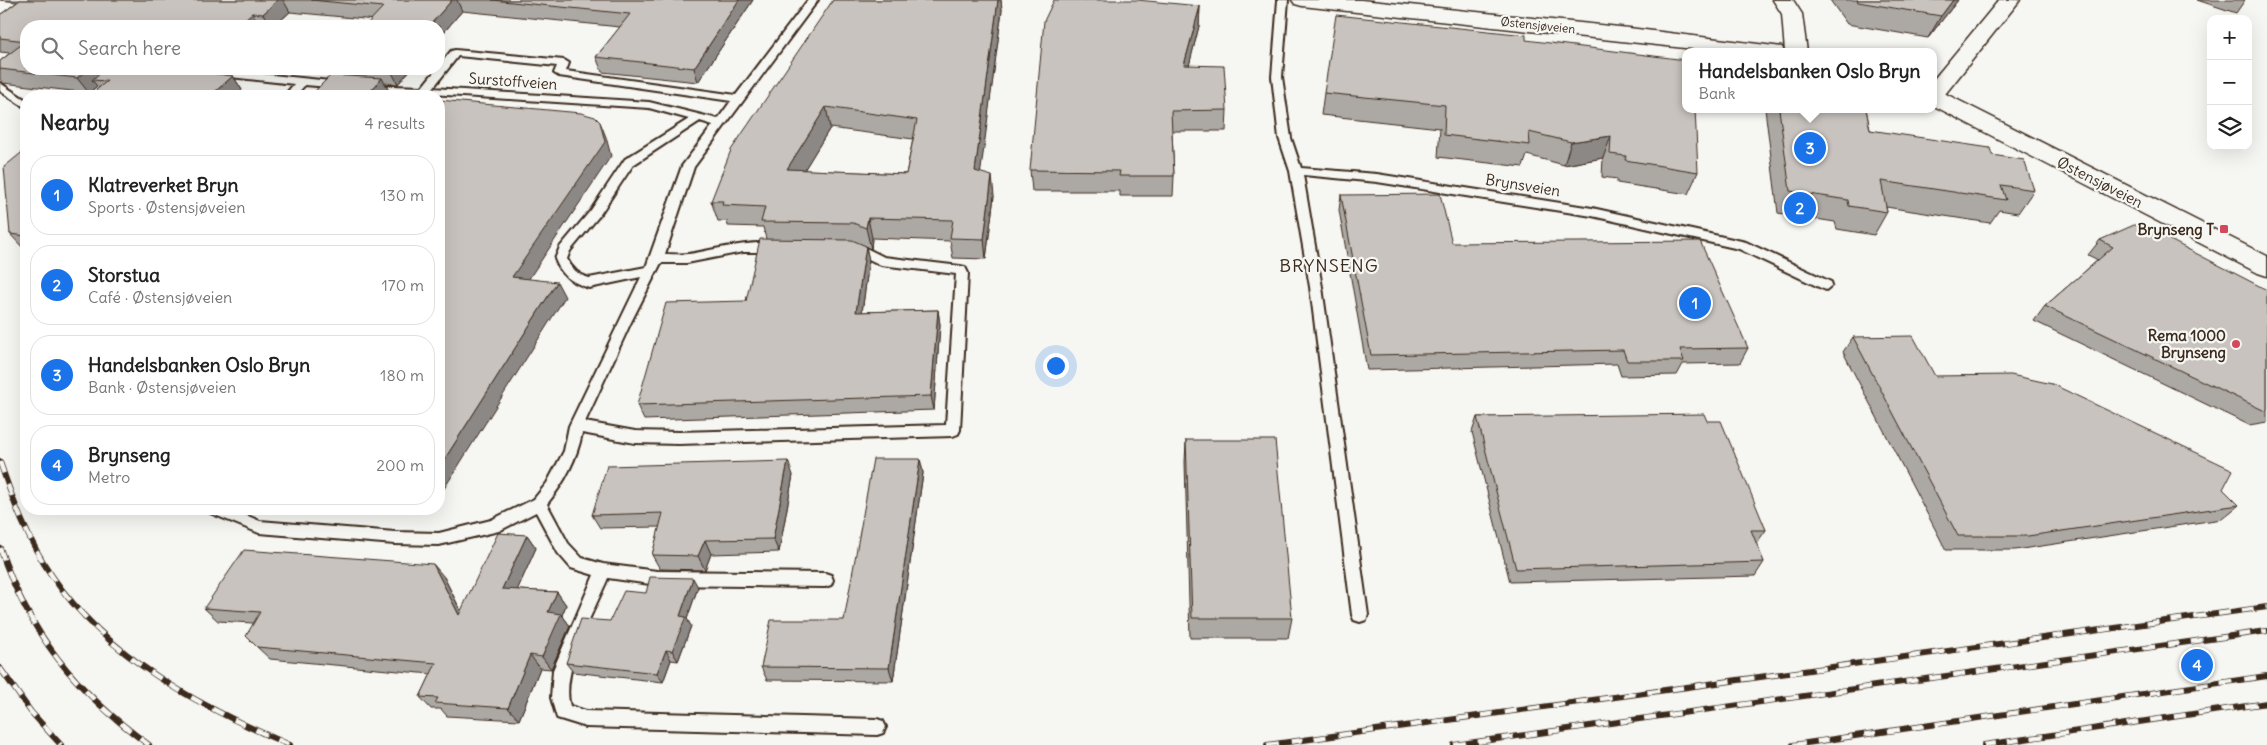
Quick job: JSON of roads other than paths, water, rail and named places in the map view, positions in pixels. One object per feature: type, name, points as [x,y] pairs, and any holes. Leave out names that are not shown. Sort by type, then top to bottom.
[{"type":"main road","name":"Østensjøveien","points":[[1302,0],[1629,34],[1742,48]]},
{"type":"main road","points":[[1783,0],[1792,14],[1796,48]]},
{"type":"main road","points":[[1937,89],[2010,0]]},
{"type":"main road","name":"Østensjøveien","points":[[1937,99],[2267,267]]},
{"type":"lane","points":[[230,515],[260,527],[395,538],[439,539],[494,526],[539,504],[552,487],[571,451],[576,426],[657,258],[680,185],[688,166],[813,0]]},
{"type":"lane","points":[[1283,0],[1277,77],[1285,138],[1296,171],[1316,287],[1360,615]]},
{"type":"lane","points":[[445,66],[455,53],[564,63],[559,73],[738,99]]},
{"type":"lane","name":"Surstoffveien","points":[[238,75],[400,90]]},
{"type":"lane","points":[[426,90],[438,75]]},
{"type":"lane","points":[[295,90],[302,82]]},
{"type":"lane","points":[[0,86],[20,101]]},
{"type":"lane","name":"Surstoffveien","points":[[445,93],[649,106],[720,122]]},
{"type":"lane","points":[[650,272],[590,283],[578,279],[566,270],[562,260],[564,250],[595,213],[629,162],[636,155],[699,117]]},
{"type":"lane","name":"Brynsveien","points":[[1296,171],[1377,178],[1592,212],[1742,245],[1826,286]]},
{"type":"lane","points":[[657,258],[687,259],[744,248],[791,248]]},
{"type":"lane","points":[[576,426],[635,437],[679,438],[953,430],[962,273],[960,270],[881,261],[858,250],[839,249]]},
{"type":"lane","points":[[539,504],[563,548],[577,563],[603,571],[657,578],[825,580]]},
{"type":"lane","points":[[603,571],[561,670],[559,698],[563,712],[586,719],[877,727]]},
{"type":"railway","points":[[0,462],[22,520],[43,563],[75,605],[100,632],[158,677],[223,714],[290,745]]},
{"type":"railway","points":[[0,548],[25,608],[58,659],[99,704],[149,745]]},
{"type":"railway","points":[[1267,745],[2267,607]]},
{"type":"railway","points":[[1454,745],[2267,631]]},
{"type":"railway","points":[[0,668],[31,712],[61,745]]},
{"type":"railway","points":[[1793,745],[2267,676]]},
{"type":"railway","points":[[1984,745],[2267,703]]},
{"type":"place","name":"Handelsbanken Oslo Bryn","points":[[1810,148]]},
{"type":"place","name":"Storstua","points":[[1800,208]]},
{"type":"place","name":"Brynseng T","points":[[2224,229]]},
{"type":"place","name":"Klatreverket Bryn","points":[[1695,303]]},
{"type":"place","name":"Rema 1000 Brynseng","points":[[2236,344]]},
{"type":"place","name":"Brynseng","points":[[2197,665]]},
{"type":"district","name":"BRYNSENG","points":[[1329,265]]}]
